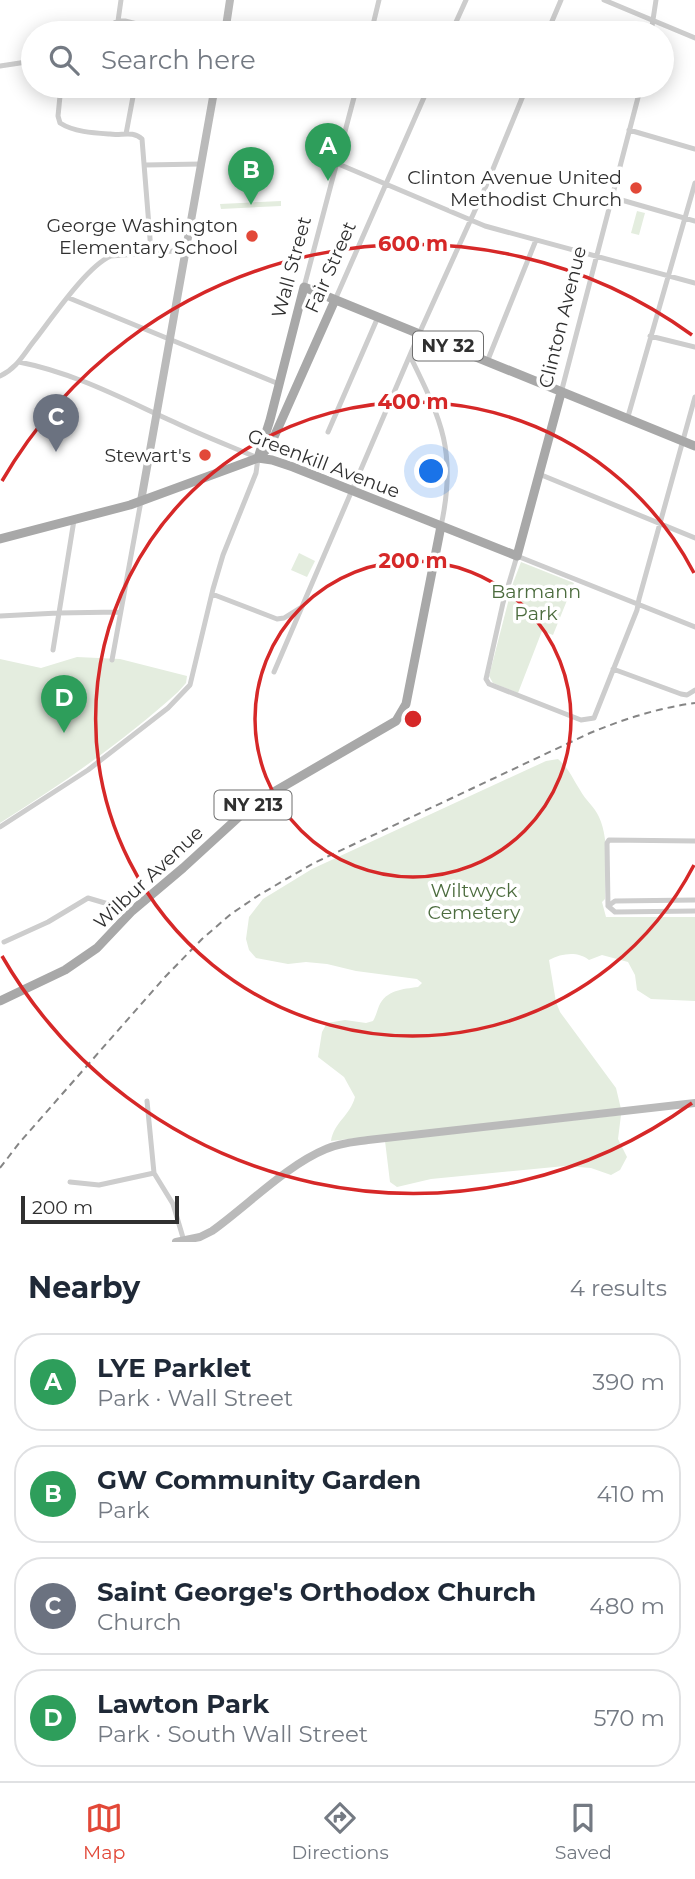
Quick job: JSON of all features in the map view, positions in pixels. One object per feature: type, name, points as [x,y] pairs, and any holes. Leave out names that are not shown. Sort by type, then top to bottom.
[{"type":"main road","name":"NY 32","points":[[304,287],[695,446]]},
{"type":"main road","name":"Wall Street","points":[[258,458],[304,287]]},
{"type":"main road","name":"Fair Street","points":[[258,458],[270,446],[335,300]]},
{"type":"main road","name":"Clinton Avenue","points":[[517,556],[561,393]]},
{"type":"main road","name":"Greenkill Avenue","points":[[258,458],[272,460],[517,556]]},
{"type":"main road","points":[[0,539],[141,501],[258,458]]},
{"type":"main road","name":"Wilbur Avenue","points":[[0,1001],[78,962],[97,948],[132,911],[253,804],[396,721],[406,704],[441,526]]},
{"type":"street","points":[[118,21],[121,0]]},
{"type":"street","points":[[227,21],[230,0]]},
{"type":"street","points":[[374,21],[379,0]]},
{"type":"street","points":[[457,21],[466,0]]},
{"type":"street","points":[[552,21],[561,0]]},
{"type":"street","points":[[604,0],[653,20],[656,0]]},
{"type":"street","points":[[674,29],[695,38]]},
{"type":"street","points":[[0,66],[21,63]]},
{"type":"street","points":[[60,98],[60,123],[75,129],[113,135],[138,135],[142,139],[150,251]]},
{"type":"street","points":[[126,134],[133,98]]},
{"type":"street","points":[[112,660],[213,98]]},
{"type":"street","name":"Wall Street","points":[[304,287],[354,98]]},
{"type":"street","name":"Fair Street","points":[[335,300],[424,98]]},
{"type":"street","points":[[274,672],[522,98]]},
{"type":"street","name":"Clinton Avenue","points":[[561,393],[637,98]]},
{"type":"street","points":[[629,130],[695,149]]},
{"type":"street","points":[[336,163],[470,221],[695,283]]},
{"type":"street","points":[[145,165],[201,164]]},
{"type":"street","points":[[627,419],[695,183]]},
{"type":"street","points":[[611,197],[695,222]]},
{"type":"street","points":[[487,362],[536,240]]},
{"type":"street","points":[[0,376],[19,362],[102,260],[111,256],[150,251],[186,250]]},
{"type":"street","points":[[69,298],[279,384]]},
{"type":"street","points":[[328,432],[379,317]]},
{"type":"street","points":[[650,335],[695,347]]},
{"type":"street","points":[[410,356],[439,419],[448,455],[449,483],[441,526]]},
{"type":"street","name":"Greenkill Avenue","points":[[19,362],[48,368],[83,381],[258,458]]},
{"type":"street","points":[[517,556],[487,667],[486,681],[569,716],[589,721],[594,718],[638,605],[695,397]]},
{"type":"street","points":[[0,827],[88,770],[181,696],[192,680],[223,555],[256,473],[258,458]]},
{"type":"street","points":[[539,474],[695,538]]},
{"type":"street","points":[[52,650],[74,520]]},
{"type":"street","name":"Greenkill Avenue","points":[[517,556],[695,628]]},
{"type":"street","points":[[212,594],[277,619],[293,614],[302,606]]},
{"type":"street","points":[[0,617],[58,612],[120,612]]},
{"type":"street","points":[[613,669],[681,694],[687,695],[695,690]]},
{"type":"street","points":[[695,841],[614,840],[607,843],[608,906],[615,912],[695,911]]},
{"type":"street","points":[[4,942],[48,922],[88,898],[132,911]]},
{"type":"street","points":[[608,906],[615,901],[695,900]]},
{"type":"street","points":[[147,1101],[154,1173],[173,1204],[180,1242],[212,1231],[297,1166],[314,1155],[339,1145],[695,1103]]},
{"type":"street","points":[[70,1182],[99,1185],[154,1173]]},
{"type":"green space","points":[[281,201],[281,206],[221,209],[220,204]]},
{"type":"green space","points":[[637,211],[645,213],[639,235],[631,233]]},
{"type":"green space","points":[[299,553],[315,561],[307,577],[291,570]]},
{"type":"green space","name":"Barmann Park","points":[[521,562],[574,583],[553,635],[542,631],[518,693],[493,683],[489,676]]},
{"type":"green space","points":[[77,657],[120,659],[187,676],[186,683],[114,745],[0,823],[0,659],[41,668]]},
{"type":"green space","name":"Wiltwyck Cemetery","points":[[558,759],[568,769],[595,810],[602,826],[606,857],[605,899],[602,902],[606,917],[695,917],[695,1001],[651,999],[637,990],[635,975],[628,962],[602,955],[589,960],[575,954],[554,958],[549,960],[560,1012],[616,1088],[621,1109],[331,1141],[335,1129],[350,1109],[355,1097],[344,1077],[318,1057],[322,1032],[327,1023],[345,1020],[366,1023],[373,1021],[386,997],[396,991],[418,987],[422,983],[417,979],[356,971],[327,964],[288,964],[256,958],[249,950],[246,939],[249,917],[263,899],[312,869],[546,761]]},
{"type":"green space","points":[[621,1115],[618,1139],[627,1157],[620,1170],[611,1175],[591,1168],[565,1166],[431,1179],[397,1187],[390,1182],[385,1141]]},
{"type":"railway","points":[[0,1168],[165,977],[202,939],[259,895],[314,863],[590,733],[641,715],[695,703]]},
{"type":"place","name":"LYE Parklet","points":[[328,181]]},
{"type":"place","name":"Clinton Avenue United Methodist Church","points":[[636,188]]},
{"type":"place","name":"GW Community Garden","points":[[251,205]]},
{"type":"place","name":"George Washington Elementary School","points":[[252,236]]},
{"type":"place","name":"Saint George's Orthodox Church","points":[[56,452]]},
{"type":"place","name":"Stewart's","points":[[205,455]]},
{"type":"place","name":"Lawton Park","points":[[64,733]]}]
